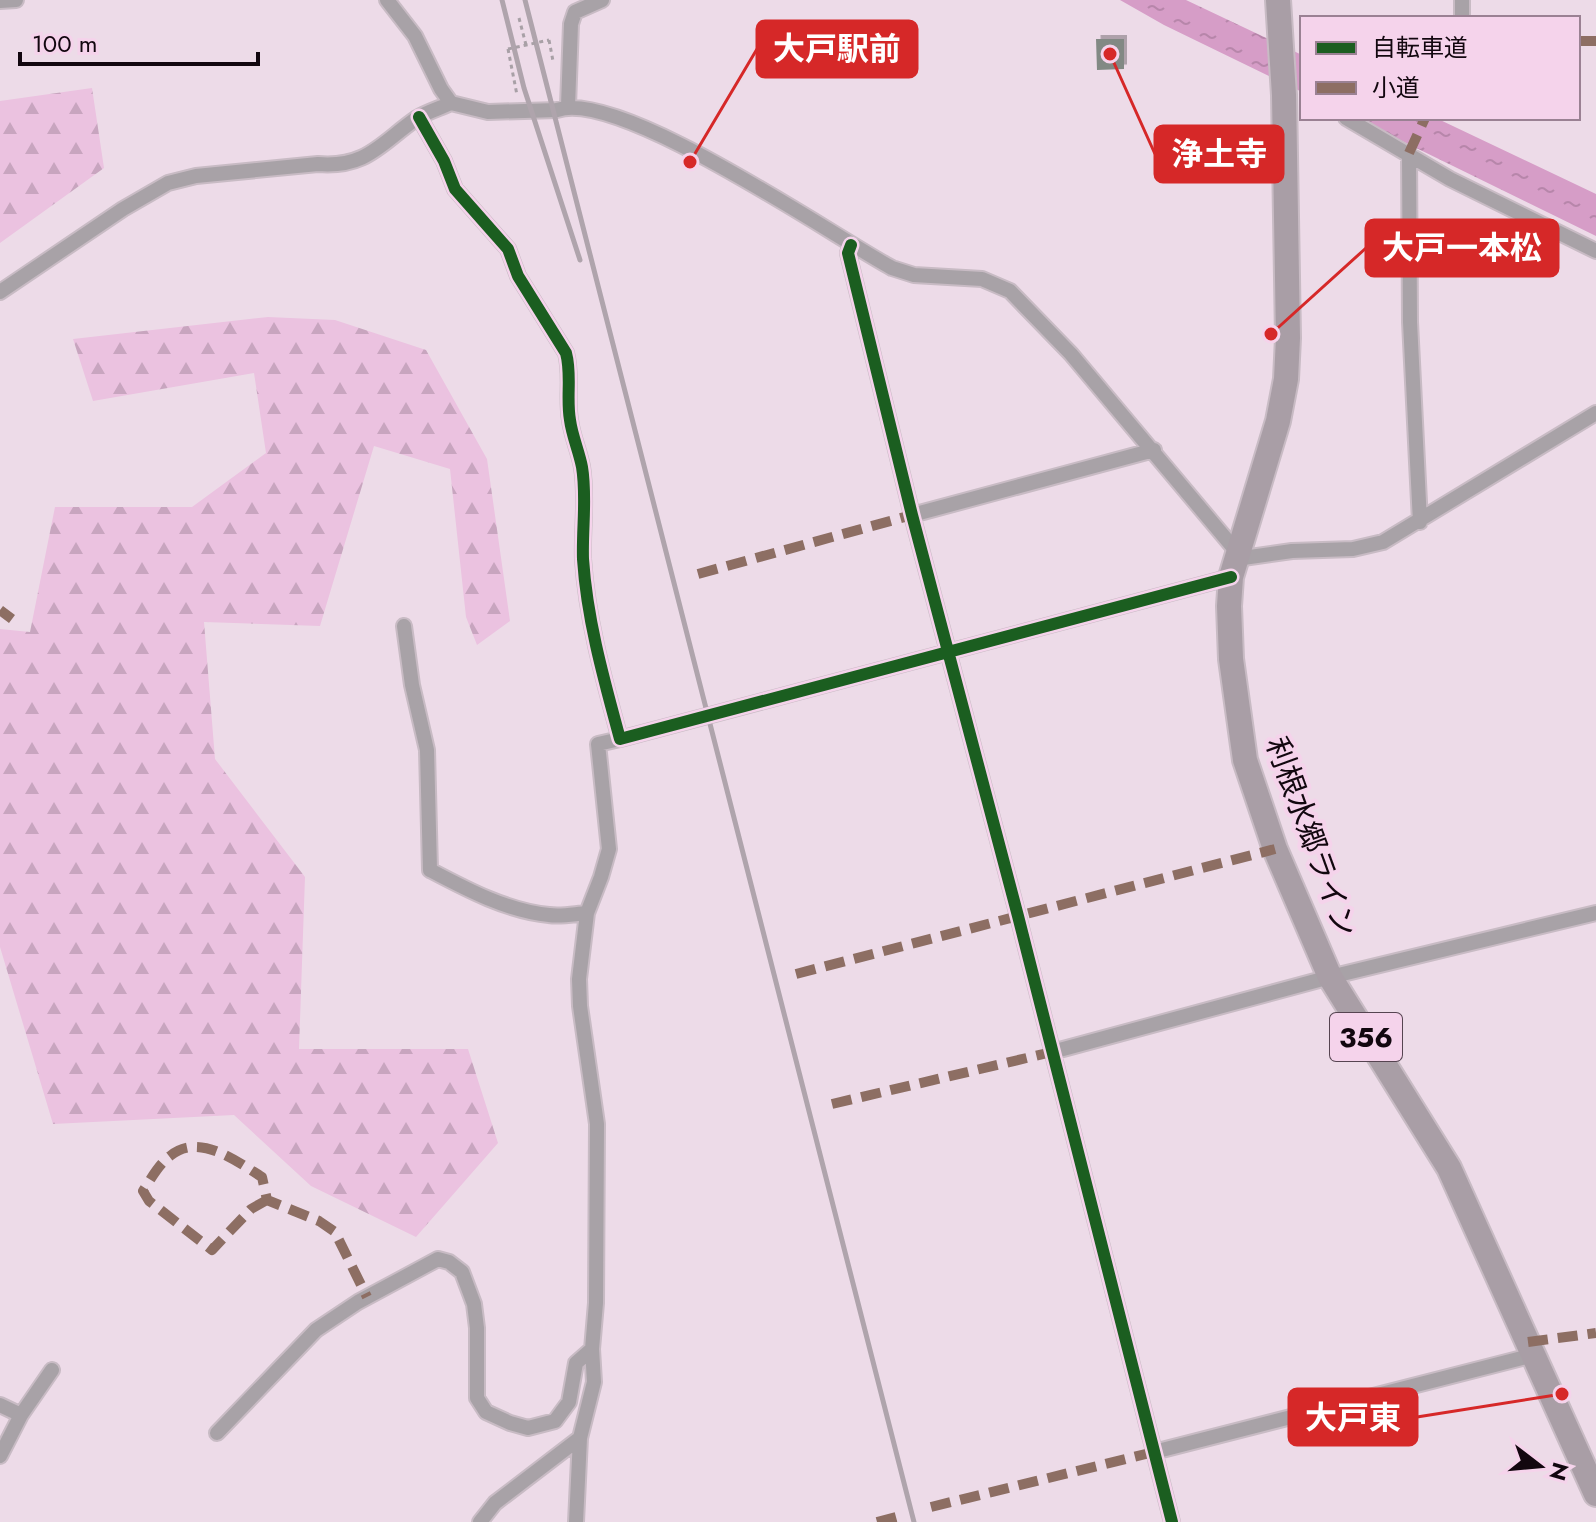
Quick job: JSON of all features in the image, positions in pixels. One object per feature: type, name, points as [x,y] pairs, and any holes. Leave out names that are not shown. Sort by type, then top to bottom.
[{"type":"highway","name":"利根水郷ライン","points":[[1278,0],[1290,92],[1288,338],[1286,379],[1274,435],[1235,563],[1229,606],[1231,659],[1245,760],[1275,849],[1330,977],[1449,1168],[1596,1494]]},
{"type":"street","points":[[0,1],[16,0]]},
{"type":"street","points":[[387,0],[415,36],[451,103]]},
{"type":"street","points":[[568,106],[571,24],[575,12],[602,0]]},
{"type":"street","points":[[0,292],[123,209],[168,183],[211,174],[318,164],[336,166],[368,157],[419,117],[451,103],[488,112],[557,110],[568,106],[622,118],[675,140],[892,268],[914,275],[982,279],[1010,291],[1071,354],[1154,450],[1235,563]]},
{"type":"street","points":[[419,117],[444,161],[455,189],[508,249],[518,276],[566,353],[570,366],[569,417],[582,468],[583,558],[589,606],[620,739]]},
{"type":"street","points":[[1350,120],[1450,179],[1596,251]]},
{"type":"street","points":[[1409,153],[1410,322],[1420,522]]},
{"type":"street","points":[[851,245],[848,253],[912,515],[1172,1522]]},
{"type":"street","points":[[576,1522],[580,1438],[594,1382],[597,1124],[579,979],[587,913],[609,849],[598,744],[949,654],[1235,563],[1292,551],[1353,549],[1383,542],[1596,413]]},
{"type":"street","points":[[912,515],[1154,450]]},
{"type":"street","points":[[404,626],[412,685],[427,750],[430,870],[486,897],[531,912],[552,916],[587,913]]},
{"type":"street","points":[[1052,1052],[1330,977],[1596,913]]},
{"type":"street","points":[[217,1433],[316,1330],[358,1302],[438,1259],[449,1262],[462,1272],[474,1304],[477,1398],[486,1412],[528,1428],[555,1421],[569,1402],[576,1363],[592,1349]]},
{"type":"street","points":[[1154,1452],[1534,1355]]},
{"type":"street","points":[[0,1456],[21,1415],[52,1370]]},
{"type":"street","points":[[0,1405],[21,1415]]},
{"type":"street","points":[[480,1522],[495,1503],[580,1438]]},
{"type":"path","points":[[519,18],[526,45]]},
{"type":"path","points":[[521,110],[508,49],[549,40]]},
{"type":"green space","points":[[92,88],[104,168],[0,243],[0,101]]},
{"type":"green space","points":[[268,317],[335,320],[426,350],[487,459],[510,621],[477,645],[466,617],[450,469],[374,446],[320,626],[204,622],[215,759],[305,877],[299,1049],[468,1049],[498,1143],[416,1237],[311,1186],[234,1115],[53,1124],[0,947],[0,629],[30,632],[55,507],[192,507],[266,453],[254,373],[93,401],[73,339]]},
{"type":"water","points":[[1120,0],[1186,0],[1300,54],[1300,91],[1164,25]]},
{"type":"water","points":[[1359,120],[1440,120],[1596,194],[1596,236]]},
{"type":"building","points":[[1096,39],[1124,39],[1124,69],[1097,70]]},
{"type":"railway","points":[[502,0],[524,88],[580,260]]},
{"type":"railway","points":[[525,0],[914,1522]]},
{"type":"marked path","points":[[1580,41],[1596,41]]},
{"type":"marked path","points":[[1409,153],[1424,120]]},
{"type":"marked path","points":[[698,574],[912,515]]},
{"type":"marked path","points":[[0,610],[12,619]]},
{"type":"marked path","points":[[796,974],[1275,849]]},
{"type":"marked path","points":[[832,1104],[1052,1052]]},
{"type":"marked path","points":[[267,1200],[251,1209],[212,1250],[149,1201],[143,1191],[162,1164],[181,1149],[205,1148],[229,1157],[262,1177],[267,1200],[319,1221],[335,1232],[367,1297]]},
{"type":"marked path","points":[[1528,1342],[1596,1333]]},
{"type":"marked path","points":[[931,1507],[1154,1452]]},
{"type":"marked path","points":[[877,1522],[896,1517]]},
{"type":"cycle path","points":[[419,117],[444,161],[455,189],[508,249],[518,276],[566,353],[570,420],[583,478],[583,559],[588,605],[620,739],[1231,577]]},
{"type":"cycle path","points":[[851,245],[848,253],[912,515],[1172,1522]]},
{"type":"place","name":"浄土寺","points":[[1110,54]]},
{"type":"place","name":"大戸駅前","points":[[690,162]]},
{"type":"place","name":"大戸一本松","points":[[1271,334]]},
{"type":"place","name":"大戸東","points":[[1562,1394]]}]
